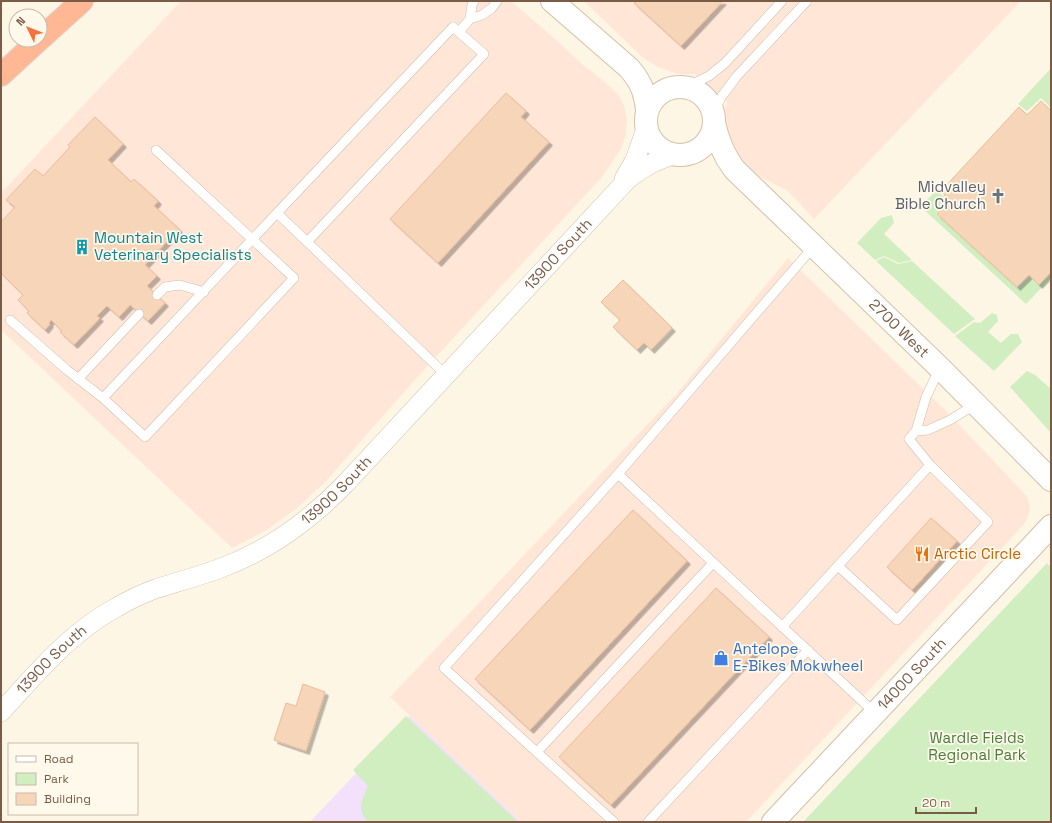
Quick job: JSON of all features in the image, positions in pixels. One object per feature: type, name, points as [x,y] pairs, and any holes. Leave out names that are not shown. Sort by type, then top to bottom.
[{"type":"highway","points":[[48,33],[82,1]]},
{"type":"highway","points":[[1,75],[31,48]]},
{"type":"main road","points":[[552,1],[629,68],[636,76],[646,97],[647,120],[650,138],[656,146],[664,152],[678,155],[692,153],[701,148],[708,141],[712,132],[714,118],[709,104],[703,96],[695,91],[682,87],[662,84],[629,68]]},
{"type":"main road","points":[[647,120],[652,101],[658,94],[667,89],[682,87]]},
{"type":"main road","name":"2700 West","points":[[714,118],[720,146],[725,156],[744,181]]},
{"type":"main road","name":"2700 West","points":[[678,155],[698,157],[712,161],[724,166],[744,181],[814,246],[940,368],[1051,480]]},
{"type":"main road","name":"14000 South","points":[[773,822],[1051,526]]},
{"type":"street","name":"13900 South","points":[[616,192],[635,160],[647,120]]},
{"type":"street","name":"13900 South","points":[[1,712],[67,643],[98,618],[116,607],[154,590],[221,568],[243,559],[284,537],[306,520],[345,484],[628,179],[657,160],[678,155]]},
{"type":"lane","points":[[470,19],[474,1]]},
{"type":"lane","points":[[459,32],[470,19],[482,15],[492,8],[497,1]]},
{"type":"lane","points":[[682,87],[709,76],[725,63],[782,1]]},
{"type":"lane","points":[[714,118],[722,96],[737,76],[807,1]]},
{"type":"lane","points":[[103,398],[453,26],[484,54],[307,242]]},
{"type":"lane","points":[[10,320],[67,370],[103,398],[144,437],[284,290],[294,278],[156,150]]},
{"type":"lane","points":[[277,213],[446,375]]},
{"type":"lane","points":[[614,822],[444,668],[618,474],[814,246]]},
{"type":"lane","points":[[157,295],[165,287],[180,285],[204,292]]},
{"type":"lane","points":[[78,379],[139,314]]},
{"type":"lane","points":[[838,566],[897,620],[988,522],[930,466],[909,439],[916,431],[926,397],[940,368]]},
{"type":"lane","points":[[916,431],[928,430],[950,420],[976,404]]},
{"type":"lane","points":[[782,627],[930,466]]},
{"type":"lane","points":[[618,474],[875,712]]},
{"type":"lane","points":[[537,752],[713,563]]},
{"type":"lane","points":[[648,822],[808,650]]},
{"type":"shaded area","points":[[181,1],[510,1],[618,94],[624,106],[627,120],[626,134],[621,149],[602,177],[412,383],[326,481],[296,509],[265,531],[232,548],[1,330],[1,193]]},
{"type":"shaded area","points":[[584,1],[1021,1],[814,219],[788,191],[747,170],[738,162],[723,119],[727,102],[695,74],[678,74],[658,67],[643,58]]},
{"type":"shaded area","points":[[788,258],[949,414],[1022,491],[1027,497],[1030,505],[1029,514],[1024,524],[1016,533],[746,822],[521,822],[390,697],[678,392]]},
{"type":"shaded area","points":[[410,716],[521,822],[310,822]]},
{"type":"green space","points":[[1051,68],[1051,108],[1041,98],[1027,111],[1018,104]]},
{"type":"green space","points":[[937,190],[947,200],[936,214],[1017,288],[1029,277],[1038,285],[1051,273],[1051,278],[1026,304],[920,206]]},
{"type":"green space","points":[[892,215],[894,223],[884,234],[912,260],[899,263],[884,256],[875,260],[857,243],[881,218]]},
{"type":"green space","points":[[884,257],[898,264],[912,261],[975,319],[954,334],[876,261]]},
{"type":"green space","points":[[992,313],[997,315],[998,321],[988,332],[1001,343],[1011,334],[1018,334],[1022,342],[994,371],[955,336],[974,322],[980,323]]},
{"type":"green space","points":[[1027,371],[1035,375],[1051,389],[1051,433],[1010,387]]},
{"type":"green space","name":"Wardle Fields Regional Park","points":[[1047,563],[1051,567],[1051,822],[803,822]]},
{"type":"green space","points":[[406,716],[518,822],[368,822],[362,813],[361,804],[368,786],[353,770]]},
{"type":"building","points":[[637,1],[723,1],[681,46],[634,3]]},
{"type":"building","points":[[506,93],[526,111],[521,117],[549,142],[438,263],[390,219]]},
{"type":"building","name":"Midvalley Bible Church","points":[[1041,101],[1051,111],[1051,272],[1039,285],[1029,275],[1017,287],[937,214],[949,200],[941,191],[1019,107],[1027,115]]},
{"type":"building","name":"Mountain West Veterinary Specialists","points":[[95,117],[123,144],[108,160],[131,182],[134,179],[158,201],[154,206],[179,229],[145,265],[157,276],[147,286],[165,303],[148,321],[130,305],[119,317],[107,306],[97,316],[100,318],[74,345],[60,332],[62,331],[51,320],[49,323],[50,324],[45,330],[27,313],[29,311],[18,300],[23,295],[1,273],[1,222],[15,207],[6,200],[35,169],[43,176],[70,147],[68,145]]},
{"type":"building","points":[[623,280],[672,328],[651,350],[644,343],[637,350],[613,327],[620,320],[601,302]]},
{"type":"building","points":[[633,510],[687,561],[530,730],[475,679]]},
{"type":"building","name":"Arctic Circle","points":[[931,518],[957,541],[912,590],[887,567]]},
{"type":"building","points":[[716,588],[769,637],[611,805],[559,757]]},
{"type":"building","points":[[303,684],[325,692],[306,751],[274,740],[286,703],[296,706]]},
{"type":"place","name":"Midvalley Bible Church","points":[[998,196]]},
{"type":"place","name":"Mountain West Veterinary Specialists","points":[[82,247]]},
{"type":"place","name":"Arctic Circle","points":[[922,554]]},
{"type":"place","name":"Antelope E-Bikes Mokwheel","points":[[721,658]]}]
